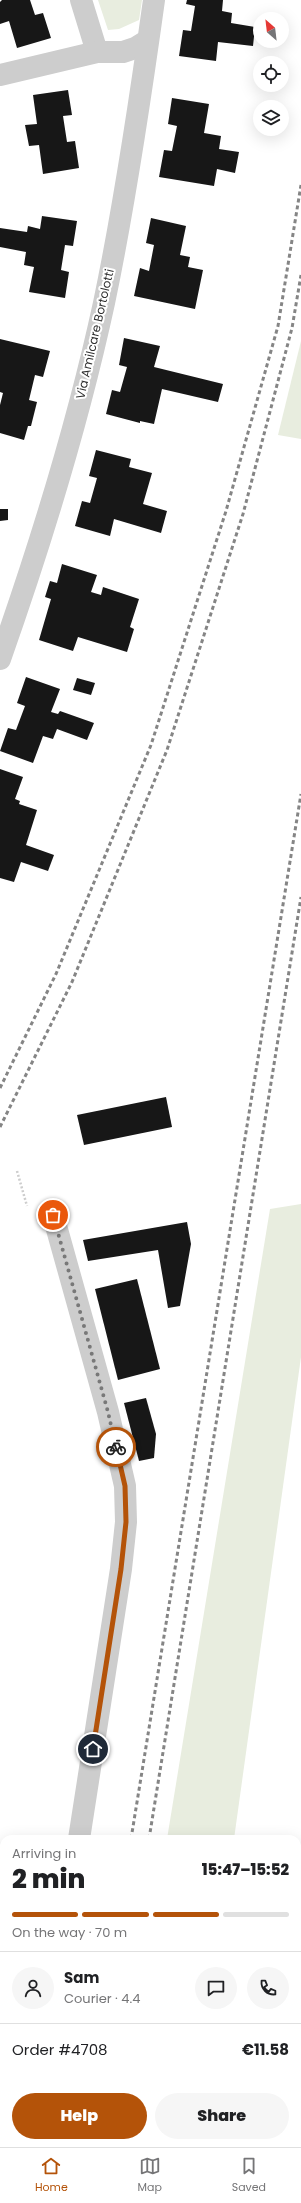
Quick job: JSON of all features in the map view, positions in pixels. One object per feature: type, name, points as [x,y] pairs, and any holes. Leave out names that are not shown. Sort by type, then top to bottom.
[{"type":"street","points":[[81,0],[98,52]]},
{"type":"street","name":"Via Amilcare Bortolotti","points":[[0,659],[27,583],[82,395],[104,303],[121,213],[154,0]]},
{"type":"street","points":[[0,74],[98,52],[123,52],[136,48],[148,40]]},
{"type":"street","points":[[53,1215],[108,1412],[125,1486],[126,1522],[121,1569],[80,1835]]},
{"type":"shaded area","points":[[98,0],[142,0],[139,20],[119,29],[108,30]]},
{"type":"shaded area","points":[[301,341],[301,439],[278,435]]},
{"type":"shaded area","points":[[301,1204],[301,1357],[235,1835],[168,1835],[270,1209]]},
{"type":"building","points":[[2,0],[30,0],[35,15],[43,13],[51,38],[17,48],[9,21],[0,24],[0,2]]},
{"type":"building","points":[[187,0],[223,0],[222,11],[232,13],[231,23],[253,27],[253,46],[218,42],[216,61],[179,56],[183,30],[191,31],[195,6],[186,4]]},
{"type":"building","points":[[68,90],[72,115],[63,116],[67,142],[75,141],[79,168],[43,174],[39,145],[29,146],[25,125],[37,124],[33,95]]},
{"type":"building","points":[[172,98],[209,104],[204,133],[221,136],[219,149],[239,152],[235,173],[217,169],[214,186],[159,177],[164,150],[172,151],[177,126],[168,124]]},
{"type":"building","points":[[42,216],[77,221],[73,246],[65,245],[61,270],[69,272],[65,298],[29,292],[34,267],[24,265],[26,252],[0,247],[0,228],[27,232],[28,226],[40,229]]},
{"type":"building","points":[[151,218],[186,226],[180,255],[190,257],[188,267],[203,270],[195,309],[134,296],[140,268],[149,271],[154,245],[146,243]]},
{"type":"building","points":[[124,338],[160,346],[154,367],[223,384],[218,402],[162,389],[154,424],[140,421],[140,423],[106,414],[112,390],[120,392],[127,367],[119,365]]},
{"type":"building","points":[[0,339],[50,351],[43,377],[35,375],[29,400],[37,402],[31,426],[28,426],[24,440],[0,433],[0,405],[3,393],[0,392]]},
{"type":"building","points":[[96,450],[131,459],[129,467],[152,473],[143,504],[167,511],[161,533],[114,519],[110,536],[75,526],[82,501],[90,503],[97,478],[89,476]]},
{"type":"building","points":[[0,509],[8,509],[8,520],[0,521]]},
{"type":"building","points":[[62,564],[97,575],[91,592],[101,595],[103,587],[139,599],[130,627],[134,629],[127,652],[78,637],[73,651],[39,640],[51,599],[45,597],[50,581],[57,583]]},
{"type":"building","points":[[26,677],[60,689],[51,712],[58,714],[60,711],[94,723],[87,740],[57,729],[53,739],[43,736],[33,763],[0,751],[8,728],[16,730],[25,706],[17,703]]},
{"type":"building","points":[[77,678],[95,683],[91,695],[73,690]]},
{"type":"building","points":[[0,769],[23,777],[15,799],[20,801],[19,804],[37,810],[26,845],[54,855],[48,871],[21,862],[14,882],[0,878]]},
{"type":"building","points":[[166,1097],[172,1127],[84,1145],[77,1115]]},
{"type":"building","points":[[187,1222],[191,1244],[180,1306],[168,1308],[158,1250],[88,1261],[83,1240]]},
{"type":"building","points":[[137,1279],[160,1369],[118,1380],[95,1289]]},
{"type":"building","points":[[146,1398],[156,1434],[154,1458],[139,1461],[124,1403]]},
{"type":"railway","points":[[0,1088],[56,974],[151,745],[226,511],[278,326],[301,185]]},
{"type":"railway","points":[[0,1127],[72,982],[167,750],[243,514],[292,328],[301,275]]},
{"type":"railway","points":[[132,1835],[301,794]]},
{"type":"railway","points":[[150,1835],[301,897]]},
{"type":"way so far","points":[[53,1215],[108,1412],[116,1447]]},
{"type":"route","points":[[93,1749],[121,1569],[126,1522],[125,1486],[116,1447]]}]
